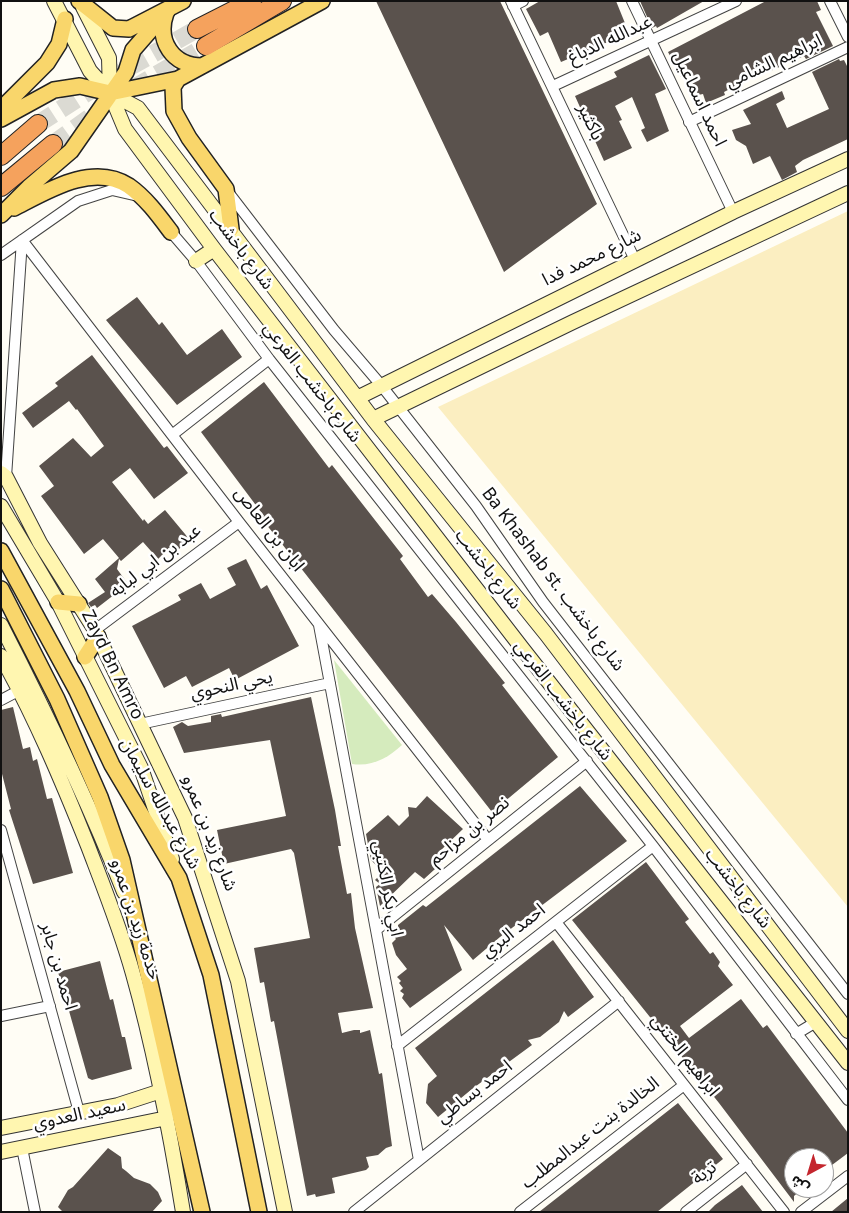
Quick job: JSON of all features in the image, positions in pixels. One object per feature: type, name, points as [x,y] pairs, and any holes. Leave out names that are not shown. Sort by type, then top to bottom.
[{"type":"highway","points":[[197,29],[252,1]]},
{"type":"highway","points":[[206,46],[282,1]]},
{"type":"highway","points":[[1,156],[38,124]]},
{"type":"highway","points":[[1,187],[53,144]]},
{"type":"main road","name":"شارع باخشب","points":[[54,1],[65,19],[73,41],[90,71],[110,93],[138,108],[373,419],[546,634],[848,1031]]},
{"type":"main road","name":"شارع باخشب","points":[[79,1],[88,12],[109,58],[110,93],[125,129],[214,249],[481,595],[848,1063]]},
{"type":"main road","points":[[79,1],[114,28],[129,29],[183,1]]},
{"type":"main road","points":[[1,119],[54,90],[80,86],[110,93],[178,79],[322,1]]},
{"type":"main road","points":[[168,10],[162,24],[165,44],[169,51],[173,56],[191,66],[202,66]]},
{"type":"main road","points":[[3,214],[29,187],[71,151],[126,72],[134,50],[168,10]]},
{"type":"main road","points":[[1,109],[47,63],[60,44],[65,19]]},
{"type":"main road","points":[[178,79],[173,87],[174,112],[189,138],[226,189],[231,229]]},
{"type":"main road","name":"شارع محمد فدا","points":[[357,398],[733,212],[848,159]]},
{"type":"main road","points":[[3,214],[56,186],[84,179],[107,178],[129,186],[144,200],[171,232]]},
{"type":"main road","points":[[373,419],[848,193]]},
{"type":"main road","points":[[196,261],[214,249]]},
{"type":"main road","name":"شارع زيد بن عمرو","points":[[3,475],[40,543],[96,633],[185,818],[238,980],[285,1212]]},
{"type":"main road","name":"Zayd Bn Amro","points":[[1,506],[58,602],[141,768],[179,878]]},
{"type":"main road","name":"شارع عبدالله سليمان","points":[[1,551],[77,691],[112,765],[179,878],[211,975],[259,1212]]},
{"type":"main road","points":[[1,589],[57,699],[122,860],[202,1212]]},
{"type":"main road","points":[[58,602],[79,604]]},
{"type":"main road","points":[[1,625],[47,714],[92,812],[139,929]]},
{"type":"main road","points":[[85,657],[96,633]]},
{"type":"main road","name":"خدمة زيد بن عمرو","points":[[1,656],[20,690],[67,792],[111,904],[133,974],[161,1091],[183,1212]]},
{"type":"main road","name":"سعيد العدوي","points":[[1,1128],[118,1105],[161,1091]]},
{"type":"main road","name":"سعيد العدوي","points":[[1,1152],[167,1118]]},
{"type":"street","name":"احمد اسماعيل","points":[[632,1],[733,212]]},
{"type":"street","points":[[830,1],[848,37]]},
{"type":"street","name":"عبدالله الدباغ","points":[[553,86],[731,2]]},
{"type":"street","name":"باكثير","points":[[516,3],[635,260]]},
{"type":"street","name":"ابراهيم الشامي","points":[[689,122],[848,47]]},
{"type":"street","name":"Ba Khashab st. شارع باخشب","points":[[226,189],[334,330],[381,385],[476,506],[543,602],[848,994]]},
{"type":"street","points":[[1,255],[78,201],[112,190],[135,194],[144,200]]},
{"type":"street","name":"شارع باخشب الفرعي","points":[[171,232],[196,261],[269,359],[587,761],[848,1100]]},
{"type":"street","points":[[3,475],[22,240]]},
{"type":"street","name":"ابان بن العاص","points":[[22,240],[239,522],[488,840]]},
{"type":"street","points":[[172,435],[269,359]]},
{"type":"street","name":"عبد بن ابي لبابه","points":[[96,633],[239,522]]},
{"type":"street","points":[[466,607],[481,595]]},
{"type":"street","name":"ابي بكر الكتبي","points":[[318,623],[419,1160]]},
{"type":"street","name":"يحي النحوي","points":[[140,724],[330,683]]},
{"type":"street","points":[[1,700],[20,690]]},
{"type":"street","name":"نصر بن مزاحم","points":[[376,930],[587,761]]},
{"type":"street","name":"احمد بن جابر","points":[[1,830],[79,1112]]},
{"type":"street","name":"احمد البري","points":[[397,1046],[653,846]]},
{"type":"street","name":"ابراهيم الختني","points":[[556,922],[784,1212]]},
{"type":"street","name":"احمد بساطي","points":[[354,1212],[619,1002]]},
{"type":"street","points":[[1,1016],[50,1006]]},
{"type":"street","points":[[796,1034],[816,1022]]},
{"type":"street","name":"الخالدة بنت عبدالمطلب","points":[[520,1212],[684,1084]]},
{"type":"street","points":[[22,1148],[35,1212]]},
{"type":"street","name":"تربة","points":[[686,1212],[747,1164]]},
{"type":"street","points":[[801,1212],[848,1176]]},
{"type":"green space","points":[[334,660],[402,745],[391,754],[373,763],[352,764]]},
{"type":"sand","points":[[848,211],[848,907],[438,407]]},
{"type":"building","points":[[376,1],[500,1],[597,204],[504,272]]},
{"type":"building","points":[[540,1],[616,1],[629,33],[561,62],[548,32],[540,36],[526,9]]},
{"type":"building","points":[[640,1],[704,1],[657,28],[656,26],[652,28]]},
{"type":"building","points":[[766,1],[817,1],[821,10],[816,12],[833,46],[806,59],[804,56],[766,73],[765,71],[724,92],[725,95],[706,103],[703,94],[698,95],[688,74],[681,77],[668,52]]},
{"type":"building","points":[[649,55],[666,89],[655,94],[669,131],[647,142],[641,130],[645,128],[632,97],[615,106],[622,120],[619,121],[632,148],[604,161],[575,96],[617,77],[614,72]]},
{"type":"building","points":[[839,59],[840,61],[844,60],[848,68],[848,139],[803,160],[795,166],[797,172],[782,180],[770,156],[753,164],[746,146],[736,140],[732,130],[751,124],[743,110],[782,91],[785,99],[776,104],[787,128],[829,109],[812,72]]},
{"type":"building","points":[[137,297],[159,325],[162,322],[187,355],[222,329],[242,357],[177,405],[106,320]]},
{"type":"building","points":[[92,355],[164,448],[167,446],[188,473],[154,499],[130,468],[112,482],[143,521],[144,519],[148,524],[165,510],[190,540],[174,553],[169,548],[158,559],[143,542],[121,561],[119,559],[117,569],[128,584],[97,608],[95,605],[91,607],[88,603],[105,592],[95,579],[119,558],[103,539],[84,554],[41,496],[54,486],[39,466],[73,438],[91,457],[104,446],[69,401],[33,428],[22,413],[58,386],[55,383]]},
{"type":"building","points":[[264,382],[329,468],[332,465],[403,556],[400,559],[428,597],[432,594],[505,683],[502,685],[558,757],[492,812],[261,518],[264,516],[201,432]]},
{"type":"building","points":[[246,559],[261,589],[267,585],[299,646],[235,680],[229,668],[192,687],[186,676],[164,688],[132,626],[181,600],[178,595],[201,583],[210,599],[236,585],[227,568]]},
{"type":"building","points":[[311,697],[335,810],[341,846],[338,846],[347,894],[351,893],[355,928],[373,1008],[338,1013],[342,1033],[360,1030],[360,1033],[370,1030],[379,1074],[382,1073],[392,1146],[386,1148],[378,1155],[366,1157],[369,1167],[366,1170],[332,1178],[335,1193],[316,1197],[315,1194],[307,1196],[274,1021],[271,1022],[264,982],[260,983],[254,948],[310,938],[294,853],[291,849],[224,864],[217,830],[286,816],[270,740],[184,753],[173,727],[182,722],[188,726],[211,722],[211,716],[221,714],[222,717]]},
{"type":"building","points":[[13,707],[23,749],[30,747],[33,761],[37,759],[47,799],[52,798],[73,873],[33,884],[9,810],[11,809],[1,770],[1,710]]},
{"type":"building","points":[[580,786],[627,841],[500,937],[473,960],[444,925],[462,970],[410,1008],[402,998],[404,994],[400,991],[403,988],[399,983],[401,981],[397,977],[407,969],[396,955],[392,943],[396,939],[391,933],[423,905],[426,907]]},
{"type":"building","points":[[427,796],[463,829],[439,852],[445,860],[424,879],[415,872],[380,906],[376,887],[380,884],[375,880],[383,872],[371,860],[366,834],[388,815],[399,826],[409,816],[408,807],[416,808]]},
{"type":"building","points":[[646,862],[689,919],[685,922],[710,954],[713,952],[720,962],[718,966],[733,985],[680,1026],[689,1038],[741,999],[763,1028],[767,1025],[848,1133],[848,1153],[834,1164],[834,1148],[784,1148],[784,1189],[719,1103],[572,920]]},
{"type":"building","points":[[553,940],[594,997],[568,1017],[564,1011],[559,1022],[540,1037],[528,1040],[532,1045],[472,1089],[438,1117],[426,1103],[428,1084],[437,1076],[415,1048]]},
{"type":"building","points":[[100,961],[110,1000],[113,999],[122,1037],[125,1037],[132,1069],[92,1080],[88,1078],[58,972]]},
{"type":"building","points":[[678,1103],[723,1159],[657,1212],[539,1212]]},
{"type":"building","points":[[108,1148],[121,1157],[122,1168],[134,1178],[150,1184],[158,1192],[162,1201],[152,1212],[63,1212],[58,1207],[68,1190],[73,1187]]},
{"type":"building","points":[[742,1185],[763,1212],[708,1212],[715,1205]]},
{"type":"building","points":[[848,1198],[848,1212],[831,1212]]},
{"type":"tunnel","points":[[38,124],[105,81],[197,29]]},
{"type":"tunnel","points":[[134,88],[206,46]]},
{"type":"tunnel","points":[[53,144],[99,111]]}]
